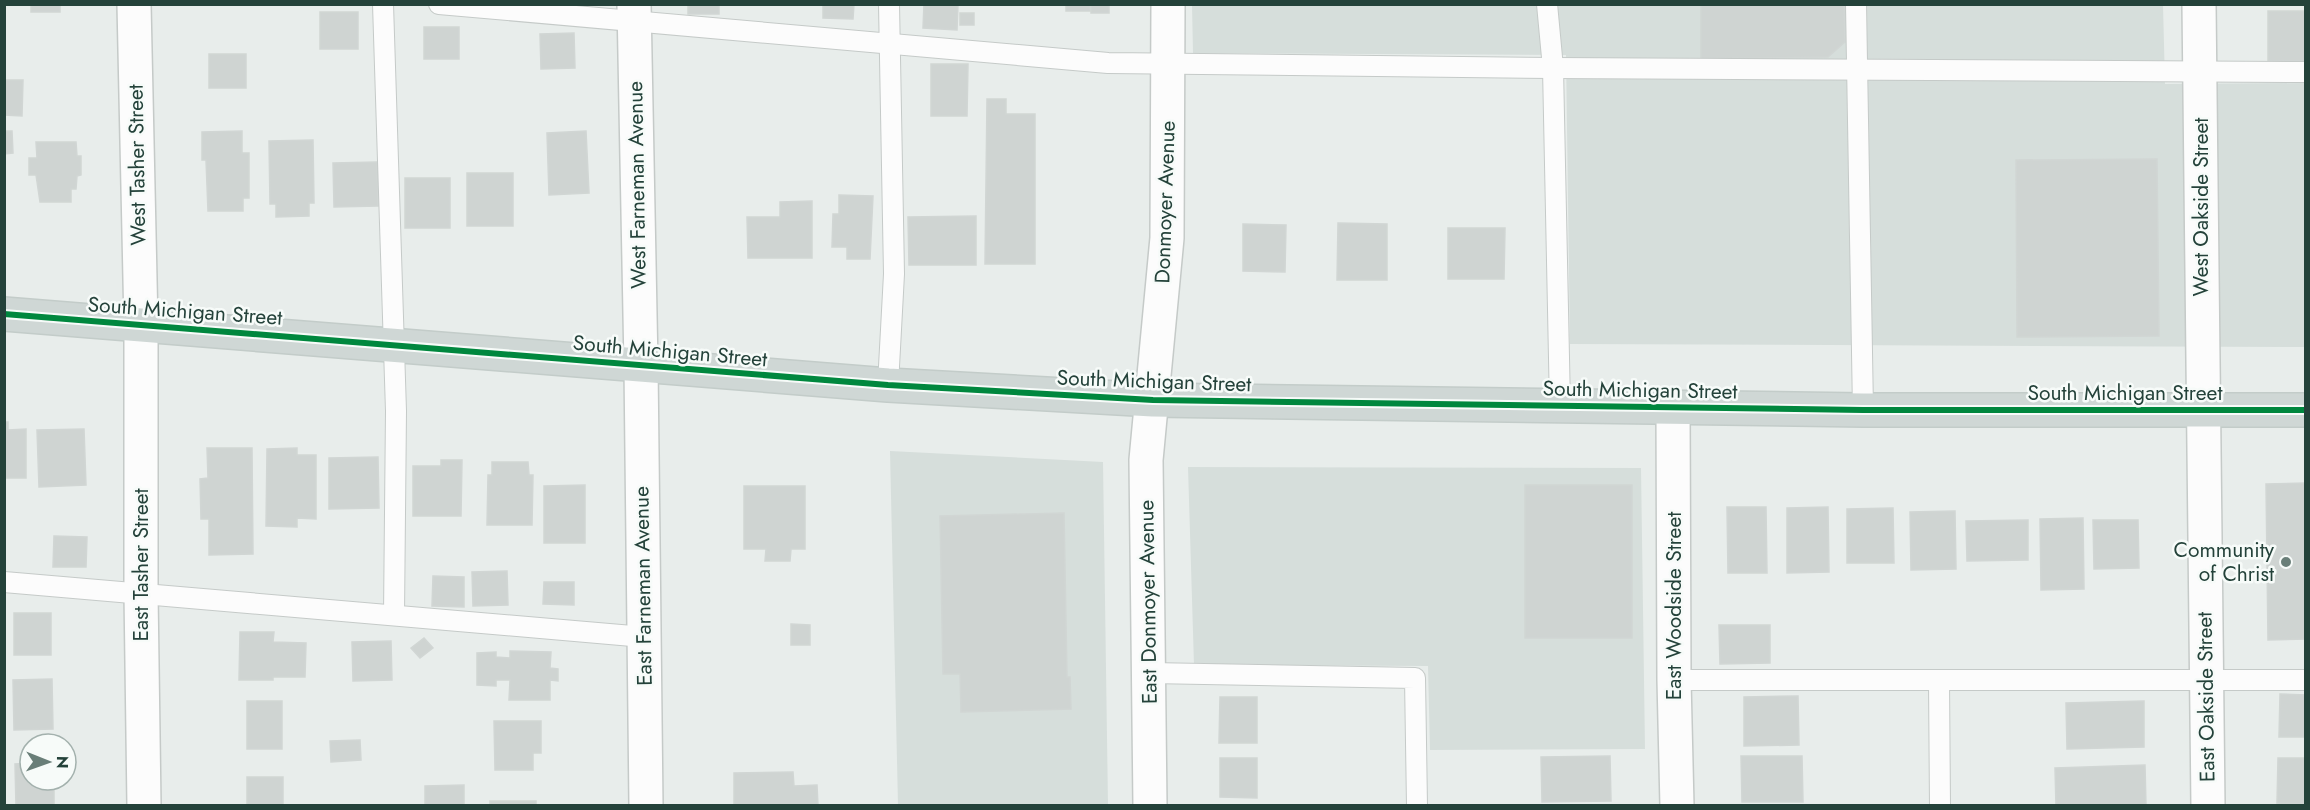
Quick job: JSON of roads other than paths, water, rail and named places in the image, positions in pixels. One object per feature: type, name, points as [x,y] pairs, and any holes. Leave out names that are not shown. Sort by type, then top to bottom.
[{"type":"main road","name":"South Michigan Street","points":[[4,314],[888,385],[1153,400],[1863,410],[2306,410]]},
{"type":"street","name":"West Tasher Street","points":[[134,4],[141,325]]},
{"type":"street","name":"Donmoyer Avenue","points":[[1153,400],[1167,238],[1168,4]]},
{"type":"street","name":"West Oakside Street","points":[[2199,4],[2202,409]]},
{"type":"street","name":"West Farneman Avenue","points":[[634,13],[641,366]]},
{"type":"street","name":"East Tasher Street","points":[[141,325],[144,806]]},
{"type":"street","name":"East Farneman Avenue","points":[[641,366],[646,806]]},
{"type":"street","name":"East Donmoyer Avenue","points":[[1150,806],[1146,460],[1153,400]]},
{"type":"street","name":"East Woodside Street","points":[[1672,407],[1677,806]]},
{"type":"street","name":"East Oakside Street","points":[[2202,409],[2208,806]]},
{"type":"lane","points":[[383,4],[396,411],[394,615]]},
{"type":"lane","points":[[439,4],[634,13],[890,45],[1108,63],[2306,72]]},
{"type":"lane","points":[[888,385],[894,274],[889,4]]},
{"type":"lane","points":[[1547,4],[1552,68],[1560,406]]},
{"type":"lane","points":[[1856,4],[1863,410]]},
{"type":"lane","points":[[4,582],[644,637]]},
{"type":"lane","points":[[1150,673],[1415,678],[1417,806]]},
{"type":"lane","points":[[1674,680],[2306,680]]},
{"type":"lane","points":[[1939,681],[1940,806]]},
{"type":"place","name":"Community of Christ","points":[[2286,562]]}]
